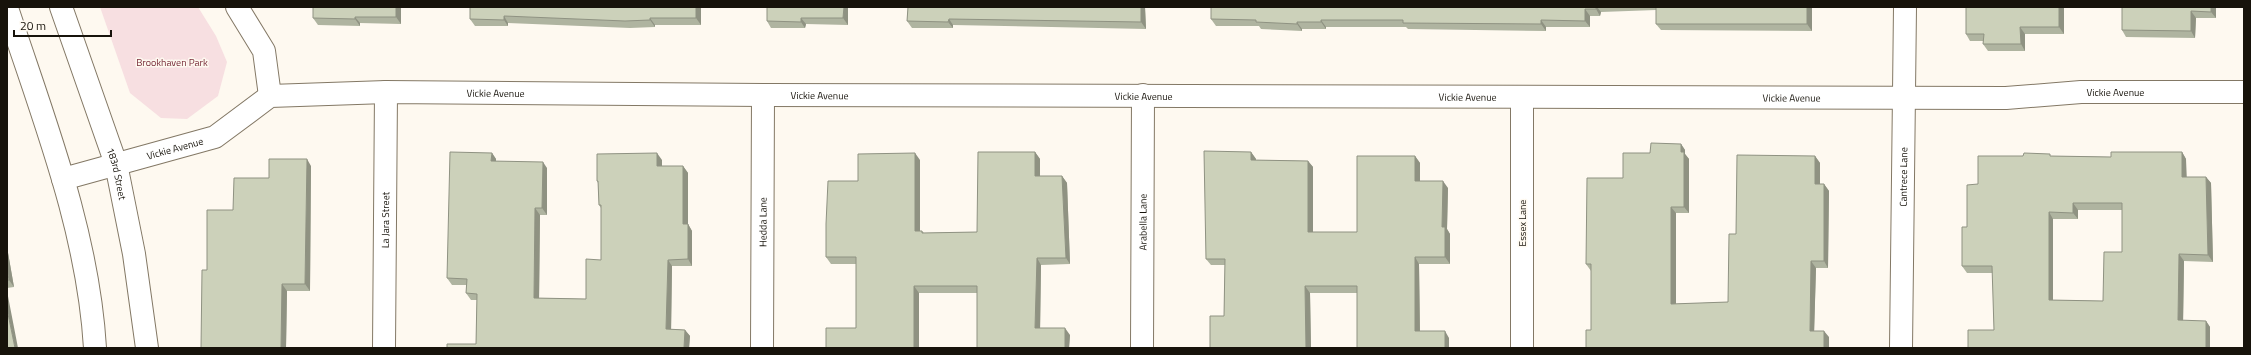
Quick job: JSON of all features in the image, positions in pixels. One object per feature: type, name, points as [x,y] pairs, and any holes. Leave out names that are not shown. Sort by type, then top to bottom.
[{"type":"street","name":"183rd Street","points":[[60,7],[116,164],[134,254],[147,348]]},
{"type":"street","points":[[237,7],[264,51],[270,96]]},
{"type":"street","name":"Cantrece Lane","points":[[1901,348],[1905,7]]},
{"type":"street","points":[[7,8],[63,179],[77,229],[87,281],[95,348]]},
{"type":"street","name":"Vickie Avenue","points":[[63,179],[215,137],[270,96],[386,92],[1522,98],[2006,98],[2081,92],[2244,92]]},
{"type":"street","name":"La Jara Street","points":[[384,348],[386,92]]},
{"type":"street","name":"Hedda Lane","points":[[762,348],[763,95]]},
{"type":"street","name":"Arabella Lane","points":[[1142,348],[1144,95]]},
{"type":"street","name":"Essex Lane","points":[[1522,98],[1522,348]]},
{"type":"green space","name":"Brookhaven Park","points":[[100,7],[198,7],[216,36],[227,62],[218,96],[187,119],[161,118],[130,93]]},
{"type":"building","points":[[313,7],[396,7],[396,17],[355,17],[355,19],[313,18]]},
{"type":"building","points":[[470,7],[696,7],[696,18],[650,18],[650,20],[625,21],[504,16],[504,20],[470,19]]},
{"type":"building","points":[[767,7],[844,7],[843,18],[801,18],[801,22],[767,21]]},
{"type":"building","points":[[908,7],[1141,7],[1141,22],[949,19],[948,22],[907,21]]},
{"type":"building","points":[[1211,7],[1596,7],[1596,9],[1585,9],[1585,21],[1541,20],[1541,24],[1403,23],[1403,20],[1321,20],[1321,22],[1297,22],[1297,24],[1256,22],[1256,20],[1211,19]]},
{"type":"building","points":[[1656,7],[1807,7],[1807,24],[1656,24]]},
{"type":"building","points":[[1966,7],[2059,7],[2059,27],[2020,27],[2021,44],[1983,44],[1984,34],[1966,34]]},
{"type":"building","points":[[2122,7],[2211,7],[2211,12],[2191,11],[2191,31],[2122,30]]},
{"type":"building","points":[[1651,143],[1681,144],[1681,152],[1684,152],[1684,207],[1671,207],[1671,304],[1728,302],[1729,234],[1736,234],[1737,155],[1815,156],[1815,184],[1824,184],[1824,261],[1811,261],[1810,331],[1824,331],[1824,348],[1586,348],[1586,330],[1591,330],[1591,264],[1586,264],[1587,178],[1623,178],[1623,153],[1650,153]]},
{"type":"building","points":[[1204,151],[1251,152],[1251,160],[1308,161],[1308,232],[1357,232],[1357,156],[1415,156],[1415,181],[1443,181],[1442,227],[1445,227],[1445,257],[1415,257],[1415,331],[1445,331],[1445,348],[1357,348],[1357,286],[1305,286],[1306,348],[1210,348],[1210,316],[1224,316],[1225,259],[1206,259]]},
{"type":"building","points":[[450,152],[492,153],[491,161],[543,162],[542,208],[535,208],[534,298],[586,299],[586,259],[601,260],[601,205],[599,205],[597,181],[597,154],[657,153],[657,166],[683,166],[683,224],[688,224],[688,259],[668,260],[666,329],[685,330],[684,348],[447,348],[447,344],[476,344],[477,294],[466,293],[467,279],[447,278]]},
{"type":"building","points":[[978,152],[1035,152],[1035,176],[1062,176],[1066,258],[1037,258],[1035,328],[1065,328],[1065,348],[977,348],[977,286],[914,286],[914,348],[826,348],[826,328],[856,328],[856,257],[826,257],[828,181],[858,181],[858,154],[915,153],[915,231],[922,231],[922,233],[977,232]]},
{"type":"building","points":[[2111,152],[2182,152],[2182,177],[2206,177],[2208,255],[2179,254],[2178,320],[2206,321],[2206,348],[1968,348],[1968,330],[1994,330],[1992,266],[1962,266],[1962,227],[1967,227],[1967,185],[1978,184],[1978,156],[2023,156],[2024,153],[2050,154],[2050,156],[2111,157]],"holes":[[[2073,203],[2122,203],[2122,252],[2104,252],[2103,301],[2049,300],[2049,212],[2073,213]]]},
{"type":"building","points":[[269,159],[307,159],[305,284],[282,284],[281,348],[201,348],[202,270],[207,270],[207,210],[233,210],[234,178],[269,178]]},
{"type":"building","points":[[7,268],[9,280],[7,280]]},
{"type":"building","points":[[7,309],[15,348],[7,348]]}]
